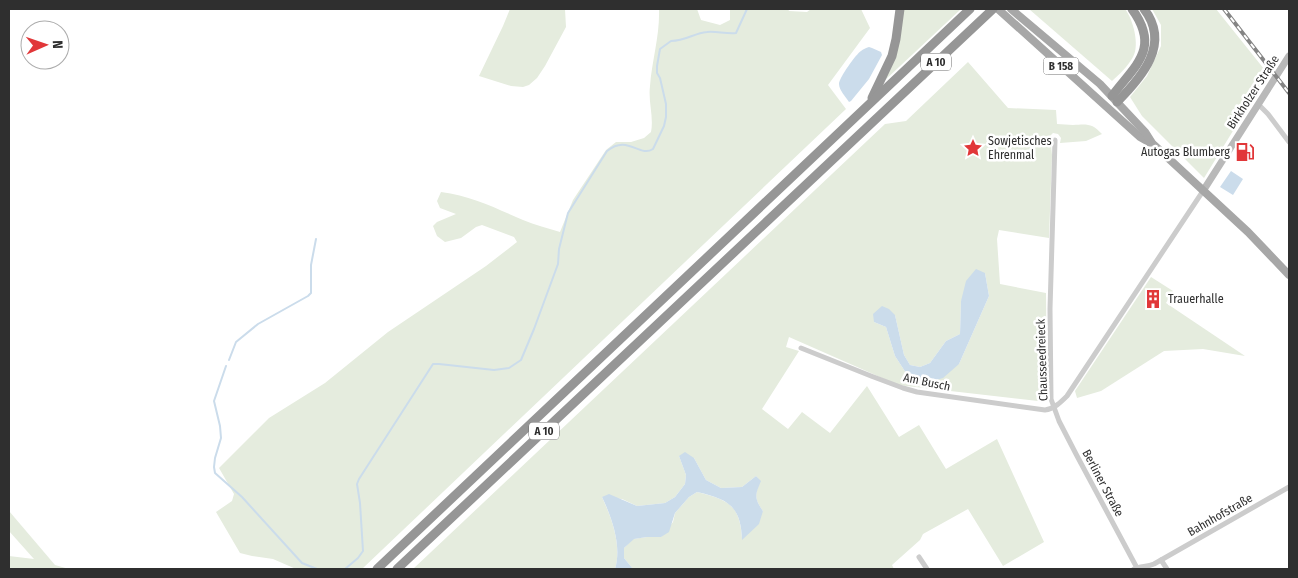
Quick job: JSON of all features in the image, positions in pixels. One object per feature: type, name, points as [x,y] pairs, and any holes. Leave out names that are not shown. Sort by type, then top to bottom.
[{"type":"highway","points":[[869,104],[892,56],[900,9]]},
{"type":"highway","name":"A 10","points":[[377,569],[970,9]]},
{"type":"highway","name":"A 10","points":[[397,569],[993,9]]},
{"type":"highway","points":[[1111,103],[1136,68],[1144,52],[1144,31],[1142,24],[1132,9]]},
{"type":"highway","points":[[1111,103],[1143,74],[1149,63],[1154,30],[1144,9]]},
{"type":"main road","name":"B 158","points":[[998,9],[1016,18],[1145,132],[1154,145],[1248,232],[1289,275]]},
{"type":"main road","name":"B 158","points":[[1011,9],[1026,33],[1048,55],[1111,103]]},
{"type":"main road","name":"Birkholzer Straße","points":[[1203,191],[1289,56]]},
{"type":"street","points":[[1258,104],[1289,142]]},
{"type":"street","name":"Chausseedreieck","points":[[1055,140],[1050,343],[1051,399],[1054,407],[1067,396],[1203,191]]},
{"type":"street","name":"Am Busch","points":[[801,348],[878,379],[917,392],[1045,410],[1050,410],[1054,407]]},
{"type":"street","name":"Berliner Straße","points":[[1054,407],[1059,421],[1135,568]]},
{"type":"street","name":"Bahnhofstraße","points":[[1135,568],[1148,567],[1289,488]]},
{"type":"street","points":[[919,557],[927,569]]},
{"type":"street","points":[[1161,560],[1167,569]]},
{"type":"shaded area","points":[[510,9],[565,9],[566,27],[545,66],[537,78],[529,85],[523,87],[511,86],[479,76]]},
{"type":"shaded area","points":[[659,9],[697,9],[701,20],[720,25],[730,20],[730,9],[788,9],[789,11],[807,12],[811,9],[861,9],[870,28],[828,85],[846,109],[362,569],[296,569],[273,559],[240,553],[216,512],[232,501],[234,494],[219,468],[269,418],[325,383],[388,332],[486,266],[517,242],[514,237],[482,225],[461,238],[445,242],[437,236],[433,226],[437,222],[456,214],[440,208],[437,201],[441,192],[473,199],[528,222],[560,232],[573,200],[606,150],[616,142],[631,142],[644,138],[651,132],[651,76]]},
{"type":"shaded area","points":[[902,9],[961,9],[883,82]]},
{"type":"shaded area","points":[[1029,9],[1125,9],[1131,19],[1135,32],[1136,46],[1133,57],[1124,70],[1112,81]]},
{"type":"shaded area","points":[[1152,9],[1216,9],[1268,74],[1204,178],[1142,116],[1130,97],[1147,76],[1161,46],[1161,25]]},
{"type":"shaded area","points":[[968,62],[1008,108],[1056,110],[1057,124],[1089,125],[1102,134],[1086,141],[1060,143],[1061,138],[1058,134],[1053,133],[1049,137],[1052,155],[1049,238],[999,230],[997,239],[1000,284],[1046,293],[1047,395],[1044,400],[1038,401],[898,385],[789,337],[786,347],[799,351],[762,409],[788,429],[802,412],[830,433],[867,386],[899,437],[919,425],[946,469],[997,439],[1044,542],[1003,566],[968,509],[923,534],[920,540],[892,565],[894,569],[633,569],[624,558],[624,548],[633,539],[661,537],[673,522],[675,513],[689,497],[697,492],[725,501],[731,506],[739,518],[742,539],[763,511],[757,499],[756,493],[760,481],[756,476],[742,487],[721,488],[706,480],[694,458],[679,456],[686,475],[685,484],[675,497],[665,503],[637,506],[622,499],[602,497],[617,542],[615,569],[413,569],[885,124],[906,121]],"holes":[[[985,273],[989,296],[959,364],[908,376],[895,356],[886,327],[874,322],[895,315],[904,355],[910,365],[920,367],[930,363],[946,341],[960,334],[961,301]]]},
{"type":"shaded area","points":[[1151,277],[1173,291],[1166,303],[1245,356],[1203,349],[1164,351],[1101,391],[1077,398],[1075,391]]},
{"type":"shaded area","points":[[9,511],[55,565],[69,569],[9,569],[9,556],[34,559],[9,531]]},
{"type":"water","points":[[869,47],[881,52],[882,55],[869,79],[849,102],[840,89],[840,81],[855,57]]},
{"type":"water","points":[[1231,171],[1243,179],[1233,195],[1220,187]]},
{"type":"water","points":[[976,269],[985,273],[989,296],[959,364],[943,378],[930,382],[908,376],[895,356],[886,327],[874,322],[873,314],[882,306],[889,309],[895,315],[904,355],[910,365],[920,367],[930,363],[946,341],[960,334],[961,301],[966,281]]},
{"type":"water","points":[[685,452],[694,458],[706,480],[721,488],[742,487],[756,476],[761,481],[756,496],[763,511],[759,524],[742,540],[739,519],[731,506],[725,501],[697,492],[689,497],[675,513],[669,532],[661,537],[634,539],[624,548],[624,558],[633,569],[615,569],[617,542],[602,497],[609,494],[637,506],[665,503],[675,497],[685,484],[686,475],[679,456]]},
{"type":"waterway","points":[[345,569],[363,551],[357,484],[359,479],[433,364],[494,370],[509,368],[521,360],[558,264],[559,249],[568,213],[607,151],[614,146],[621,145],[627,145],[643,151],[653,149],[664,126],[666,104],[657,73],[660,49],[671,41],[681,40],[702,33],[736,33],[747,9]]},
{"type":"waterway","points":[[229,360],[236,342],[258,324],[311,293],[311,265],[316,239]]},
{"type":"waterway","points":[[226,366],[214,401],[221,438],[215,458],[215,473],[242,497],[302,563],[317,569]]},
{"type":"railway","points":[[1224,9],[1289,93]]},
{"type":"place","name":"Sowjetisches Ehrenmal","points":[[973,148]]},
{"type":"place","name":"Autogas Blumberg","points":[[1245,152]]},
{"type":"place","name":"Trauerhalle","points":[[1153,299]]}]
